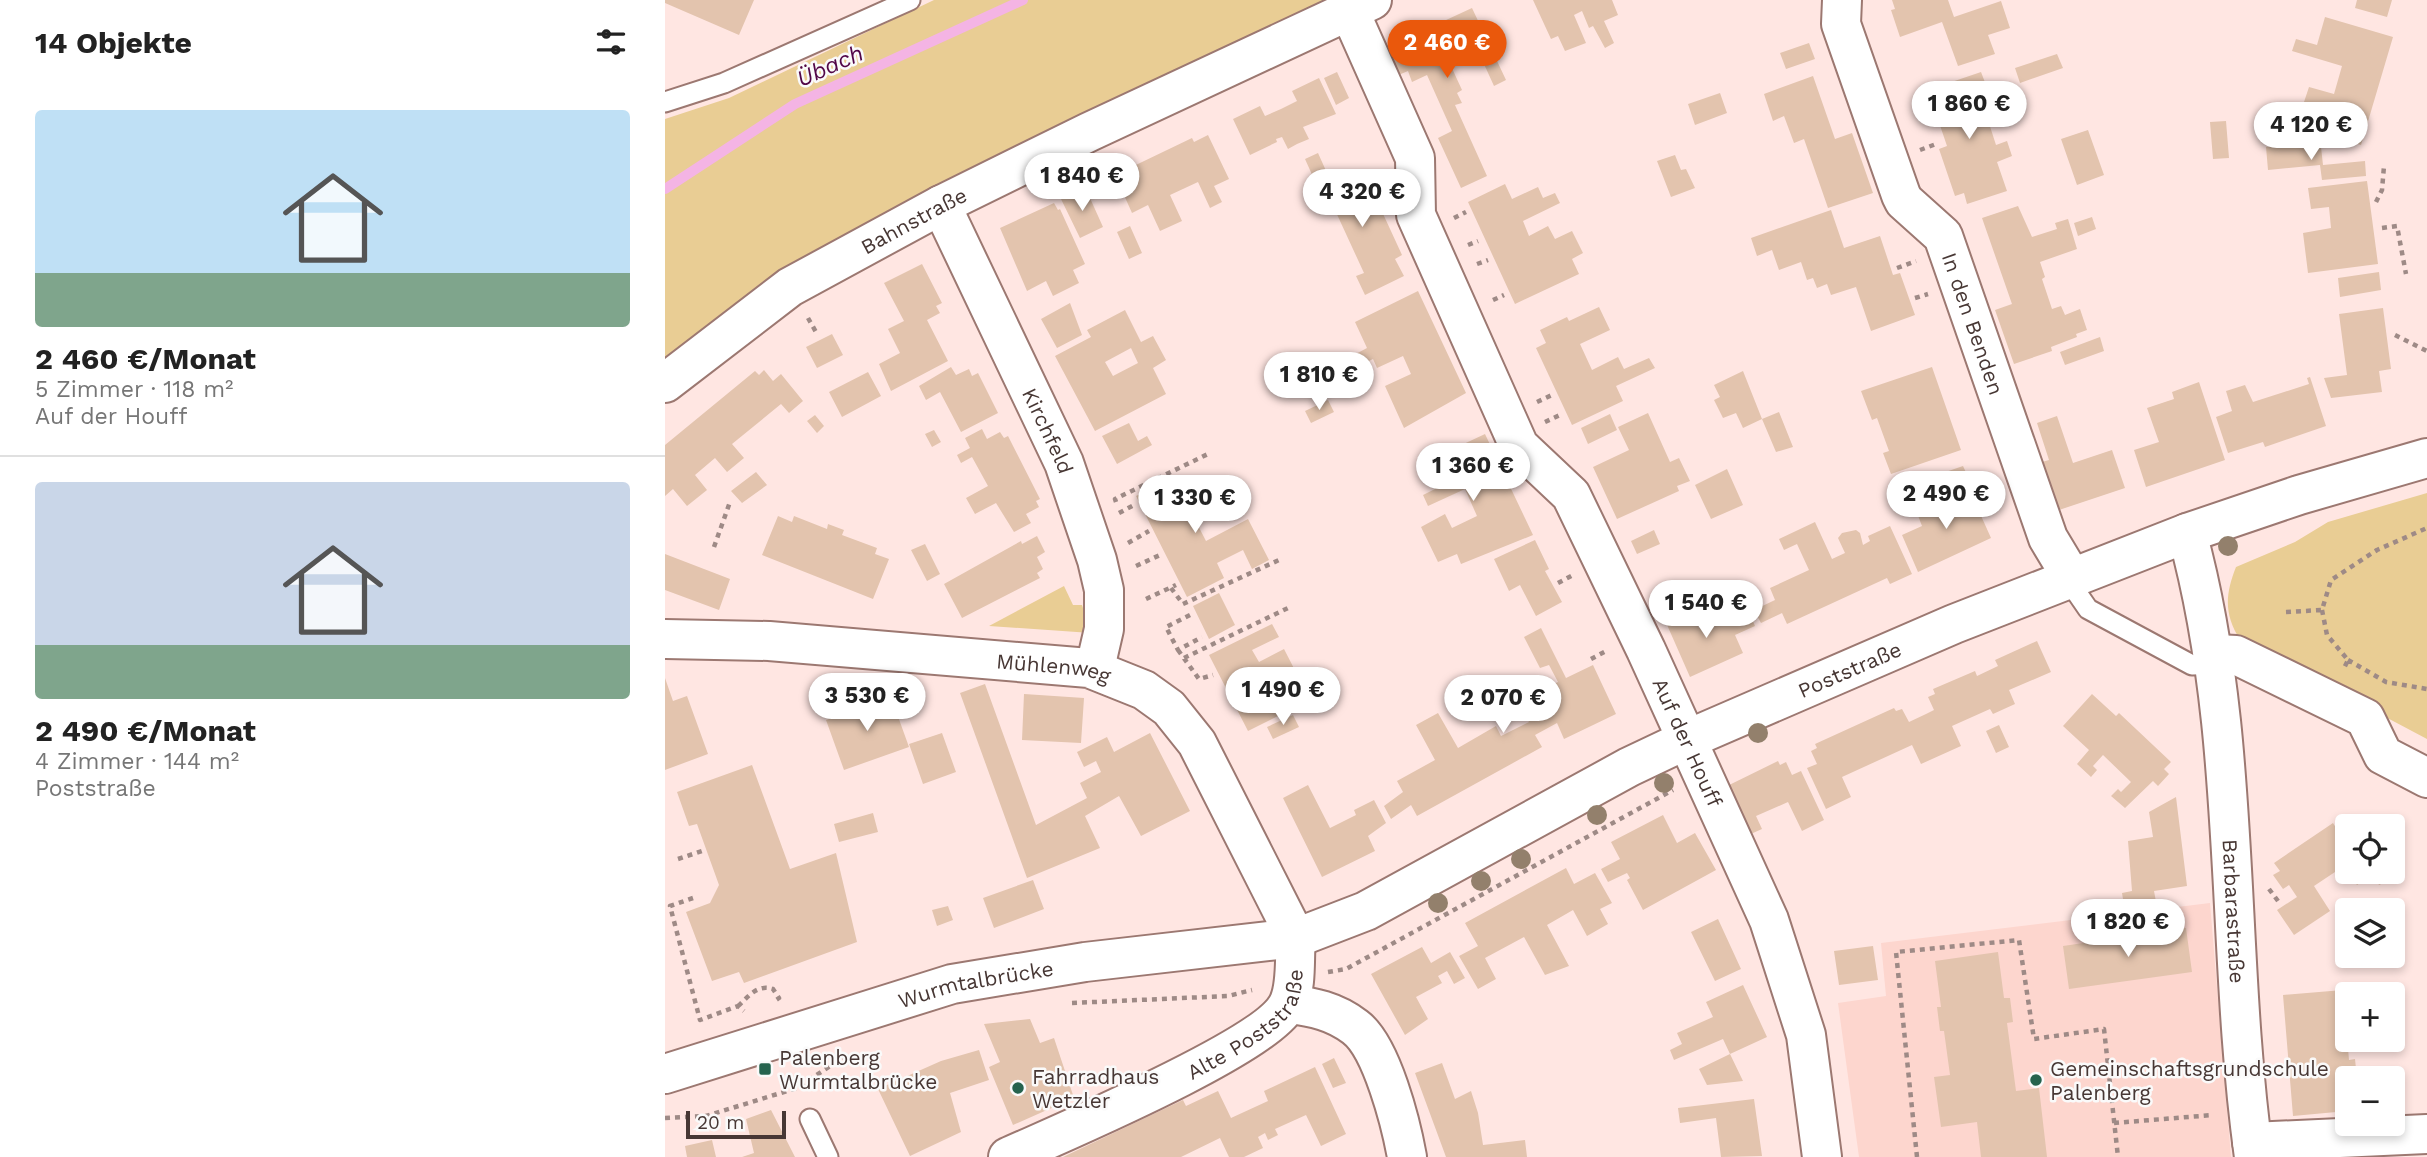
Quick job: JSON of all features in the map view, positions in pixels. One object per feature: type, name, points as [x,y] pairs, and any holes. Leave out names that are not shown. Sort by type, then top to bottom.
[{"type":"street","name":"In den Benden","points":[[1842,0],[1841,24],[1903,201],[1943,236],[2048,538],[2070,579]]},
{"type":"street","name":"Bahnstraße","points":[[665,383],[777,294],[941,205],[1361,5]]},
{"type":"street","name":"Auf der Houff","points":[[1361,5],[1415,158],[1416,215],[1519,446],[1570,495],[1769,920],[1806,1035],[1822,1157]]},
{"type":"street","name":"Kirchfeld","points":[[941,205],[1064,463],[1093,547],[1104,590],[1104,629],[1095,668]]},
{"type":"street","name":"Poststraße","points":[[1296,938],[1366,911],[1629,768],[1686,740],[1954,624],[2187,533],[2299,495],[2427,458]]},
{"type":"street","name":"Barbarastraße","points":[[2187,533],[2215,659],[2240,1027],[2251,1137]]},
{"type":"street","name":"Mühlenweg","points":[[665,639],[769,641],[1095,668],[1137,687],[1169,708],[1197,743],[1296,938]]},
{"type":"street","points":[[2215,659],[2236,655],[2365,718],[2383,755],[2427,778]]},
{"type":"street","name":"Alte Poststraße","points":[[1008,1157],[1159,1087],[1234,1047],[1271,1023],[1289,1004],[1296,938]]},
{"type":"street","name":"Wurmtalbrücke","points":[[665,1074],[952,984],[1085,962],[1296,938]]},
{"type":"street","points":[[1289,1004],[1324,1009],[1356,1028],[1370,1046],[1397,1109],[1407,1157]]},
{"type":"street","points":[[2251,1137],[2427,1134]]},
{"type":"lane","points":[[665,102],[724,83],[910,0]]},
{"type":"lane","points":[[2070,579],[2088,609],[2192,665],[2215,659]]},
{"type":"lane","points":[[810,1119],[828,1157]]},
{"type":"path","points":[[2376,202],[2382,190],[2383,166]]},
{"type":"path","points":[[2382,228],[2397,226],[2406,274]]},
{"type":"path","points":[[2395,335],[2427,351]]},
{"type":"path","points":[[1120,512],[1115,499],[1208,454]]},
{"type":"path","points":[[714,548],[730,502]]},
{"type":"path","points":[[2427,528],[2377,550],[2331,580],[2322,610],[2327,635],[2348,660],[2386,682],[2427,689]]},
{"type":"path","points":[[1119,549],[1149,531]]},
{"type":"path","points":[[1130,568],[1160,555]]},
{"type":"path","points":[[1146,599],[1174,587],[1183,604],[1279,560]]},
{"type":"path","points":[[1184,658],[1288,608]]},
{"type":"path","points":[[2286,612],[2322,610]]},
{"type":"path","points":[[1190,615],[1166,627],[1178,650],[1199,679],[1213,675]]},
{"type":"path","points":[[1178,650],[1202,637]]},
{"type":"path","points":[[2328,698],[2348,660]]},
{"type":"path","points":[[678,859],[702,850]]},
{"type":"path","points":[[693,898],[670,905],[700,1020],[738,1006],[756,990],[765,986],[773,989],[779,999],[769,1005]]},
{"type":"path","points":[[1917,1157],[1896,952],[2019,940],[2034,1039],[2104,1029],[2118,1157]]},
{"type":"path","points":[[738,1006],[749,1017]]},
{"type":"path","points":[[665,1118],[706,1116],[797,1088],[851,1052]]},
{"type":"path","points":[[2115,1123],[2251,1137]]},
{"type":"shaded area","points":[[934,0],[1335,0],[665,370],[665,119],[729,98]]},
{"type":"shaded area","points":[[2427,493],[2427,739],[2240,640],[2231,622],[2228,596],[2236,567],[2295,542],[2328,522]]},
{"type":"shaded area","points":[[1064,586],[1073,605],[1082,605],[1091,633],[989,626]]},
{"type":"shaded area","name":"Gemeinschaftsgrundschule Palenberg","points":[[2210,903],[2231,1157],[1859,1157],[1838,1003],[1886,996],[1881,943]]},
{"type":"building","points":[[665,0],[754,0],[739,35],[665,3]]},
{"type":"building","points":[[1533,0],[1612,0],[1618,15],[1604,21],[1614,43],[1605,48],[1593,26],[1589,28],[1582,11],[1574,15],[1586,43],[1565,51],[1558,36],[1551,39]]},
{"type":"building","points":[[1892,0],[1948,0],[1954,17],[2001,1],[2010,28],[1988,35],[1995,54],[1958,66],[1942,22],[1900,37],[1891,10],[1895,9]]},
{"type":"building","points":[[2357,0],[2392,0],[2387,17],[2355,8]]},
{"type":"building","points":[[1472,8],[1506,80],[1494,86],[1478,51],[1450,64],[1462,90],[1457,93],[1462,103],[1455,105],[1487,176],[1461,188],[1438,138],[1452,131],[1427,75],[1412,82],[1408,71],[1389,79],[1377,52]]},
{"type":"building","points":[[2325,17],[2393,37],[2361,145],[2296,126],[2309,87],[2334,94],[2342,66],[2292,51],[2296,39],[2317,45]]},
{"type":"building","points":[[1809,43],[1815,59],[1786,69],[1780,53]]},
{"type":"building","points":[[2057,54],[2063,68],[2020,83],[2015,68]]},
{"type":"building","points":[[1337,72],[1349,98],[1336,105],[1324,78]]},
{"type":"building","points":[[1981,72],[1986,85],[1972,89],[1981,116],[1986,114],[1996,145],[2007,141],[2012,156],[1997,162],[2007,191],[1967,204],[1964,193],[1955,196],[1939,149],[1947,146],[1928,90]]},
{"type":"building","points":[[1813,76],[1835,139],[1852,133],[1873,193],[1828,208],[1804,139],[1794,143],[1784,116],[1773,121],[1764,94]]},
{"type":"building","points":[[1319,78],[1336,114],[1303,127],[1309,139],[1288,149],[1282,137],[1250,155],[1233,119],[1260,106],[1265,116],[1281,109],[1297,101],[1292,91]]},
{"type":"building","points":[[1720,93],[1727,113],[1695,125],[1688,104]]},
{"type":"building","points":[[2226,121],[2229,158],[2213,159],[2210,122]]},
{"type":"building","points":[[2088,130],[2104,175],[2077,185],[2061,139]]},
{"type":"building","points":[[1208,135],[1229,179],[1214,186],[1222,202],[1210,208],[1198,182],[1170,195],[1182,221],[1160,231],[1148,205],[1132,213],[1115,175],[1192,138],[1194,142]]},
{"type":"building","points":[[2306,143],[2306,149],[2321,147],[2323,165],[2365,161],[2366,176],[2322,180],[2320,165],[2268,170],[2266,147]]},
{"type":"building","points":[[1318,153],[1327,173],[1314,179],[1305,159]]},
{"type":"building","points":[[1675,155],[1681,170],[1686,169],[1695,188],[1671,197],[1657,161]]},
{"type":"building","points":[[1343,171],[1350,187],[1367,179],[1402,255],[1395,259],[1404,276],[1365,295],[1356,276],[1364,273],[1329,197],[1311,205],[1304,189]]},
{"type":"building","points":[[2367,181],[2378,264],[2308,273],[2303,233],[2331,228],[2329,207],[2311,209],[2308,188]]},
{"type":"building","points":[[1505,184],[1512,199],[1538,187],[1543,198],[1555,193],[1560,203],[1523,221],[1529,236],[1548,226],[1555,239],[1572,231],[1583,253],[1572,259],[1579,274],[1515,304],[1468,202]]},
{"type":"building","points":[[1085,187],[1103,227],[1080,238],[1061,199]]},
{"type":"building","points":[[1054,203],[1058,210],[1060,209],[1085,264],[1073,270],[1079,283],[1053,296],[1046,281],[1027,291],[1000,228]]},
{"type":"building","points":[[2018,206],[2032,237],[2057,229],[2055,223],[2068,219],[2077,249],[2040,262],[2045,277],[2042,279],[2052,309],[2061,306],[2065,315],[2080,309],[2087,330],[2051,347],[2052,351],[2014,364],[1995,310],[2012,304],[1982,218]]},
{"type":"building","points":[[1831,210],[1844,248],[1880,236],[1893,275],[1900,273],[1915,315],[1871,331],[1856,287],[1831,295],[1827,284],[1817,288],[1813,278],[1807,280],[1801,262],[1779,270],[1772,250],[1757,256],[1751,238]]},
{"type":"building","points":[[2092,217],[2096,229],[2078,236],[2074,223]]},
{"type":"building","points":[[1130,226],[1142,253],[1129,259],[1117,232]]},
{"type":"building","points":[[922,264],[942,303],[936,306],[940,313],[927,320],[948,361],[891,391],[879,364],[900,353],[888,329],[904,321],[884,283]]},
{"type":"building","points":[[2379,272],[2381,290],[2340,297],[2338,278]]},
{"type":"building","points":[[1418,291],[1466,393],[1404,428],[1385,386],[1411,374],[1403,356],[1377,368],[1373,359],[1357,367],[1352,356],[1367,348],[1355,322]]},
{"type":"building","points":[[1070,303],[1082,335],[1057,348],[1041,319]]},
{"type":"building","points":[[1599,307],[1610,330],[1580,344],[1592,370],[1618,357],[1624,369],[1649,358],[1655,368],[1616,386],[1623,401],[1572,425],[1536,348],[1546,343],[1540,330],[1567,317],[1569,321]]},
{"type":"building","points":[[2383,308],[2391,369],[2379,371],[2382,392],[2331,398],[2324,378],[2347,375],[2339,314]]},
{"type":"building","points":[[1125,310],[1141,342],[1153,336],[1166,360],[1153,368],[1166,394],[1095,431],[1055,356],[1091,337],[1087,330]],"holes":[[[1131,348],[1138,363],[1113,376],[1105,362]]]},
{"type":"building","points":[[832,334],[843,355],[817,368],[806,347]]},
{"type":"building","points":[[2100,337],[2104,351],[2065,365],[2060,352]]},
{"type":"building","points":[[951,367],[956,375],[969,369],[972,376],[978,373],[998,413],[961,432],[940,392],[926,400],[919,386]]},
{"type":"building","points":[[1932,367],[1961,450],[1891,474],[1883,453],[1889,451],[1877,418],[1872,420],[1861,391]]},
{"type":"building","points":[[764,370],[773,381],[781,374],[803,401],[789,413],[781,404],[732,444],[744,458],[727,472],[715,458],[695,475],[707,490],[687,506],[673,489],[665,496],[665,445],[755,371],[759,375]]},
{"type":"building","points":[[1743,371],[1762,419],[1743,428],[1736,413],[1723,418],[1714,400],[1720,397],[1714,385]]},
{"type":"building","points":[[868,372],[881,396],[842,417],[829,392]]},
{"type":"building","points":[[2310,377],[2326,426],[2265,447],[2263,442],[2228,453],[2216,417],[2232,411],[2226,391],[2245,385],[2253,402],[2309,384],[2307,378]]},
{"type":"building","points":[[2199,382],[2225,460],[2146,487],[2134,450],[2159,442],[2147,408],[2174,399],[2172,392]]},
{"type":"building","points":[[1328,400],[1334,412],[1311,423],[1305,411]]},
{"type":"building","points":[[1779,412],[1793,447],[1776,452],[1762,419]]},
{"type":"building","points":[[1648,413],[1670,462],[1679,458],[1690,481],[1677,486],[1679,491],[1617,519],[1593,467],[1629,450],[1618,427]]},
{"type":"building","points":[[1610,414],[1617,430],[1588,444],[1581,428]]},
{"type":"building","points":[[815,415],[824,426],[817,433],[807,421]]},
{"type":"building","points":[[2057,416],[2073,463],[2112,450],[2125,488],[2059,510],[2042,462],[2049,460],[2037,423]]},
{"type":"building","points":[[1129,423],[1138,441],[1147,436],[1152,445],[1117,464],[1102,436]]},
{"type":"building","points":[[982,429],[987,439],[1000,432],[1004,438],[1008,436],[1040,499],[1036,501],[1039,507],[1026,514],[1031,523],[1014,532],[996,503],[975,514],[966,498],[988,486],[972,457],[961,463],[957,455],[970,448],[965,438]]},
{"type":"building","points":[[934,430],[941,442],[932,447],[925,434]]},
{"type":"building","points":[[1485,434],[1533,535],[1461,564],[1457,554],[1438,562],[1421,527],[1445,514],[1452,528],[1477,516],[1465,489],[1428,506],[1423,495],[1435,489],[1423,463]]},
{"type":"building","points":[[1963,466],[1970,481],[1940,495],[1931,477]]},
{"type":"building","points":[[1727,469],[1743,505],[1711,519],[1695,485]]},
{"type":"building","points":[[756,472],[767,485],[742,503],[731,491]]},
{"type":"building","points":[[1173,478],[1181,492],[1207,479],[1218,501],[1192,514],[1206,541],[1248,519],[1269,560],[1252,569],[1243,550],[1217,563],[1224,578],[1187,597],[1136,496]]},
{"type":"building","points":[[1969,489],[1991,538],[1918,572],[1902,535],[1922,526],[1917,513]]},
{"type":"building","points":[[778,516],[792,522],[794,516],[827,529],[828,524],[844,530],[842,535],[877,548],[875,554],[889,559],[873,599],[762,555]]},
{"type":"building","points":[[1815,522],[1832,559],[1845,553],[1838,538],[1842,533],[1856,530],[1860,533],[1863,545],[1870,541],[1868,536],[1890,526],[1912,574],[1890,584],[1887,578],[1787,624],[1782,613],[1761,623],[1754,610],[1775,600],[1770,588],[1809,570],[1797,544],[1784,550],[1779,539]]},
{"type":"building","points":[[1654,530],[1660,544],[1637,554],[1631,541]]},
{"type":"building","points":[[1037,536],[1045,552],[1037,557],[1043,569],[1037,573],[1040,578],[962,618],[944,584],[1021,541],[1022,544]]},
{"type":"building","points":[[1535,540],[1549,569],[1545,571],[1562,602],[1536,616],[1520,585],[1509,591],[1494,559]]},
{"type":"building","points":[[925,544],[940,574],[927,581],[911,550]]},
{"type":"building","points":[[665,554],[730,579],[719,610],[665,590]]},
{"type":"building","points":[[1219,593],[1235,625],[1209,639],[1193,606]]},
{"type":"building","points":[[1690,607],[1699,628],[1726,616],[1728,622],[1749,612],[1755,626],[1735,635],[1743,653],[1690,677],[1664,618]]},
{"type":"building","points":[[1272,624],[1279,637],[1252,650],[1259,662],[1284,649],[1303,686],[1277,699],[1284,713],[1248,731],[1209,655]]},
{"type":"building","points":[[1541,628],[1566,678],[1593,665],[1616,714],[1564,739],[1557,723],[1535,735],[1542,747],[1417,816],[1411,805],[1391,819],[1384,806],[1403,792],[1397,781],[1435,760],[1416,725],[1438,713],[1458,748],[1496,726],[1501,736],[1529,722],[1515,695],[1529,688],[1542,715],[1550,710],[1541,690],[1558,682],[1549,665],[1540,668],[1524,637]]},
{"type":"building","points":[[2037,641],[2051,672],[2009,690],[2015,704],[1993,714],[1990,709],[1952,726],[1961,746],[1921,764],[1912,745],[1842,777],[1851,797],[1826,809],[1807,768],[1817,764],[1811,751],[1817,748],[1815,744],[1894,708],[1896,711],[1902,709],[1909,722],[1934,710],[1928,697],[1935,694],[1933,689],[1975,671],[1977,676],[1998,666],[1995,660]]},
{"type":"building","points":[[665,678],[673,701],[687,696],[708,754],[665,770]]},
{"type":"building","points":[[985,684],[1036,825],[1087,798],[1080,783],[1101,772],[1096,761],[1084,767],[1077,752],[1107,737],[1114,752],[1150,733],[1190,811],[1141,836],[1119,796],[1085,816],[1100,848],[1027,878],[960,693]]},
{"type":"building","points":[[1024,694],[1084,698],[1081,743],[1022,740]]},
{"type":"building","points":[[2092,694],[2116,716],[2119,713],[2171,762],[2164,769],[2169,774],[2158,786],[2153,781],[2125,808],[2111,796],[2118,789],[2121,792],[2131,782],[2103,755],[2093,766],[2097,770],[2091,777],[2077,764],[2089,750],[2063,726]]},
{"type":"building","points":[[891,697],[909,747],[844,770],[826,720]]},
{"type":"building","points":[[1293,715],[1299,727],[1273,739],[1267,727]]},
{"type":"building","points":[[1999,725],[2009,747],[1996,753],[1986,731]]},
{"type":"building","points":[[942,733],[956,772],[923,784],[909,744]]},
{"type":"building","points":[[1778,761],[1780,765],[1786,762],[1792,775],[1801,771],[1824,820],[1802,831],[1788,802],[1756,816],[1762,829],[1744,837],[1721,789]]},
{"type":"building","points":[[752,765],[790,869],[836,853],[857,942],[744,983],[739,972],[712,981],[686,912],[710,903],[719,885],[697,824],[689,826],[677,792]]},
{"type":"building","points":[[1308,785],[1330,828],[1356,815],[1354,810],[1374,800],[1386,823],[1368,836],[1375,851],[1322,877],[1283,798]]},
{"type":"building","points":[[2176,797],[2187,886],[2154,891],[2157,907],[2125,911],[2122,893],[2132,891],[2128,841],[2153,837],[2149,812]]},
{"type":"building","points":[[873,813],[878,832],[839,842],[834,824]]},
{"type":"building","points":[[1663,815],[1677,843],[1695,833],[1716,870],[1643,910],[1627,880],[1630,878],[1627,873],[1608,882],[1601,869],[1620,859],[1611,842]]},
{"type":"building","points":[[2333,823],[2335,872],[2314,886],[2330,911],[2294,935],[2277,910],[2297,897],[2289,885],[2283,889],[2273,875],[2280,871],[2274,863]]},
{"type":"building","points":[[1566,868],[1574,884],[1595,873],[1612,903],[1600,909],[1608,924],[1587,936],[1573,910],[1547,925],[1569,966],[1545,975],[1524,937],[1485,958],[1496,979],[1478,989],[1459,956],[1478,946],[1465,923]]},
{"type":"building","points":[[1033,880],[1044,909],[994,928],[983,898]]},
{"type":"building","points":[[948,906],[953,920],[937,926],[932,910]]},
{"type":"building","points":[[1718,919],[1741,969],[1715,981],[1691,932]]},
{"type":"building","points":[[2186,928],[2192,972],[2069,989],[2063,946]]},
{"type":"building","points":[[1873,946],[1878,980],[1839,985],[1834,951]]},
{"type":"building","points":[[1422,947],[1431,963],[1450,952],[1465,978],[1454,984],[1447,971],[1438,976],[1442,983],[1416,997],[1428,1019],[1405,1035],[1371,974]]},
{"type":"building","points":[[1998,952],[2004,998],[2010,998],[2013,1022],[2007,1023],[2016,1091],[2039,1088],[2047,1157],[1981,1157],[1977,1122],[1941,1127],[1934,1077],[1950,1075],[1944,1031],[1940,1031],[1937,1007],[1941,1007],[1935,961]]},
{"type":"building","points":[[1743,985],[1767,1037],[1730,1054],[1723,1039],[1674,1060],[1670,1050],[1682,1044],[1677,1033],[1713,1017],[1706,1002]]},
{"type":"building","points":[[2335,991],[2335,1052],[2348,1052],[2349,1060],[2355,1059],[2356,1066],[2335,1066],[2335,1112],[2293,1116],[2283,995]]},
{"type":"building","points":[[1030,1019],[1040,1043],[1054,1038],[1074,1098],[1013,1125],[989,1067],[1000,1062],[984,1024]]},
{"type":"building","points":[[979,1050],[989,1080],[950,1093],[961,1132],[910,1156],[878,1089],[941,1061]]},
{"type":"building","points":[[1730,1054],[1743,1081],[1707,1085],[1699,1069]]},
{"type":"building","points":[[1334,1058],[1346,1083],[1333,1088],[1322,1064]]},
{"type":"building","points":[[1442,1063],[1455,1099],[1471,1091],[1483,1145],[1525,1140],[1527,1157],[1446,1157],[1415,1073]]},
{"type":"building","points":[[1315,1067],[1346,1134],[1321,1146],[1306,1115],[1275,1129],[1278,1135],[1268,1140],[1265,1133],[1258,1137],[1263,1148],[1244,1157],[1229,1157],[1220,1138],[1181,1157],[1063,1157],[1183,1100],[1186,1106],[1218,1091],[1231,1118],[1268,1101],[1264,1091]]},
{"type":"building","points":[[1754,1099],[1762,1156],[1721,1157],[1716,1118],[1680,1123],[1678,1108]]},
{"type":"building","points":[[771,1110],[795,1157],[742,1157],[754,1153],[746,1119]]},
{"type":"building","points":[[712,1140],[716,1157],[687,1157],[685,1146]]},
{"type":"waterway","name":"Übach","points":[[665,189],[795,104],[1023,0]]},
{"type":"place","name":"Palenberg Wurmtalbrücke","points":[[765,1069]]},
{"type":"place","name":"Gemeinschaftsgrundschule Palenberg","points":[[2036,1080]]},
{"type":"place","name":"Fahrradhaus Wetzler","points":[[1018,1088]]}]
